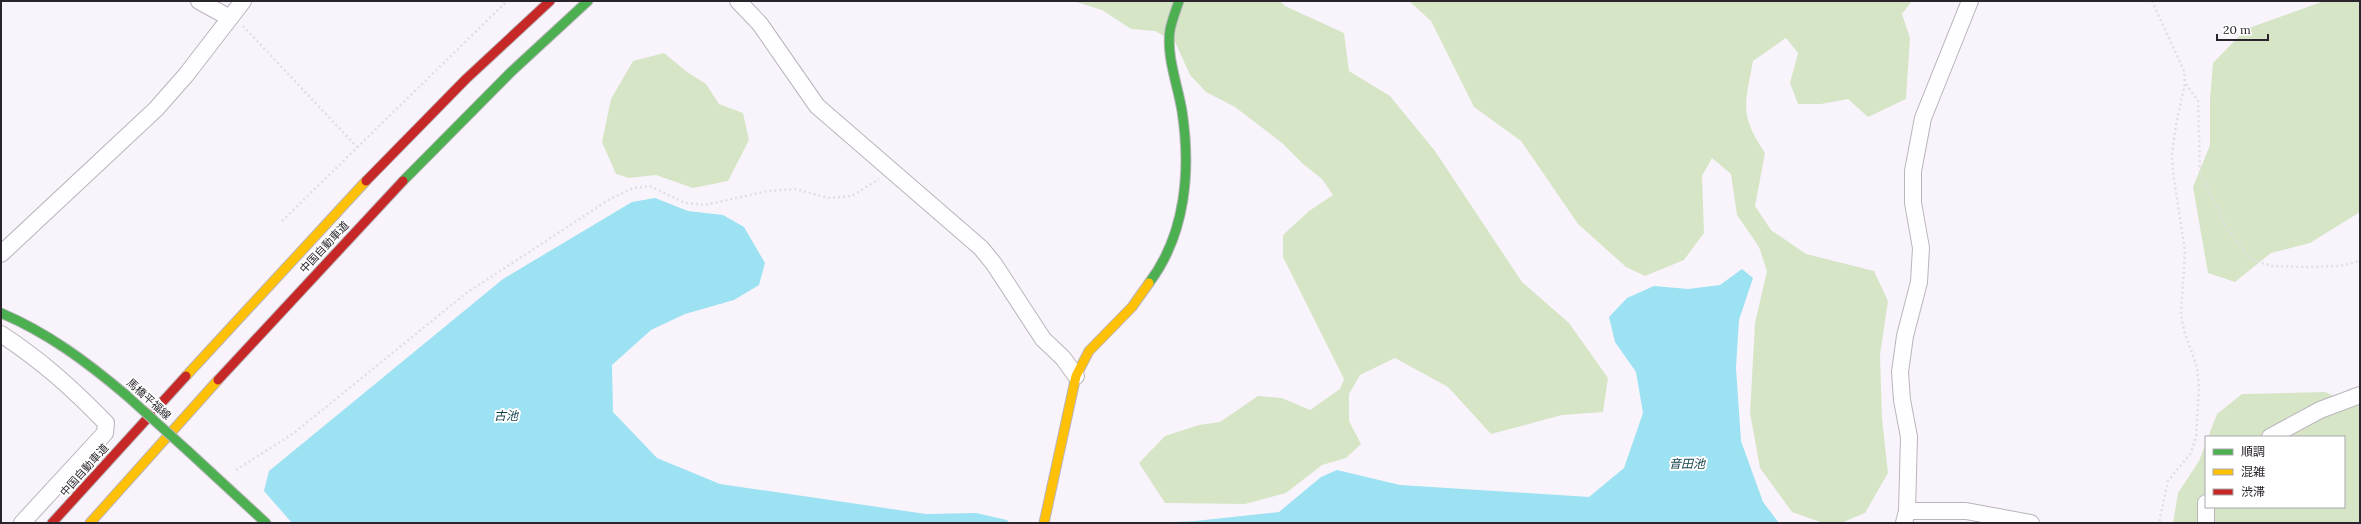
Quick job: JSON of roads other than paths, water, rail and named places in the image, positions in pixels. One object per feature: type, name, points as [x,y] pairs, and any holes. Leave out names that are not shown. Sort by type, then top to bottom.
[{"type":"main road","name":"中国自動車道","points":[[52,523],[346,201],[466,79],[550,1]]},
{"type":"main road","name":"中国自動車道","points":[[90,523],[203,396],[360,227],[501,81],[588,1]]},
{"type":"main road","points":[[1044,523],[1076,376],[1089,351],[1132,307],[1154,277],[1172,246],[1184,196],[1187,167],[1182,112],[1172,62],[1170,31],[1179,1]]},
{"type":"main road","name":"馬橋平福線","points":[[1,313],[27,323],[80,356],[222,480],[266,523]]},
{"type":"street","points":[[199,1],[230,18]]},
{"type":"street","points":[[1,254],[156,110],[186,75],[243,1]]},
{"type":"street","points":[[738,1],[760,24],[817,106],[981,248],[994,264],[1043,339],[1063,358],[1076,376]]},
{"type":"street","points":[[1970,1],[1923,118],[1913,172],[1914,203],[1921,248],[1919,282],[1905,336],[1900,372],[1902,400],[1909,437],[1905,517],[1966,511],[2031,523]]},
{"type":"street","points":[[1,334],[24,349],[65,381],[106,423],[104,433],[22,523]]},
{"type":"street","points":[[2272,436],[2320,410],[2360,395]]},
{"type":"street","points":[[2206,508],[2206,523]]},
{"type":"water","name":"古池","points":[[655,198],[688,211],[723,215],[744,227],[765,263],[759,285],[734,300],[685,314],[651,330],[612,365],[613,412],[657,458],[720,484],[926,514],[976,513],[1007,520],[1009,523],[292,523],[264,491],[269,471],[503,279],[632,202]]},
{"type":"water","name":"音田池","points":[[1742,269],[1753,278],[1739,320],[1736,368],[1741,441],[1763,502],[1779,523],[1149,523],[1195,521],[1279,512],[1321,477],[1337,470],[1400,485],[1589,497],[1624,468],[1643,413],[1636,372],[1615,342],[1609,317],[1627,298],[1654,286],[1688,289],[1720,285]]}]
